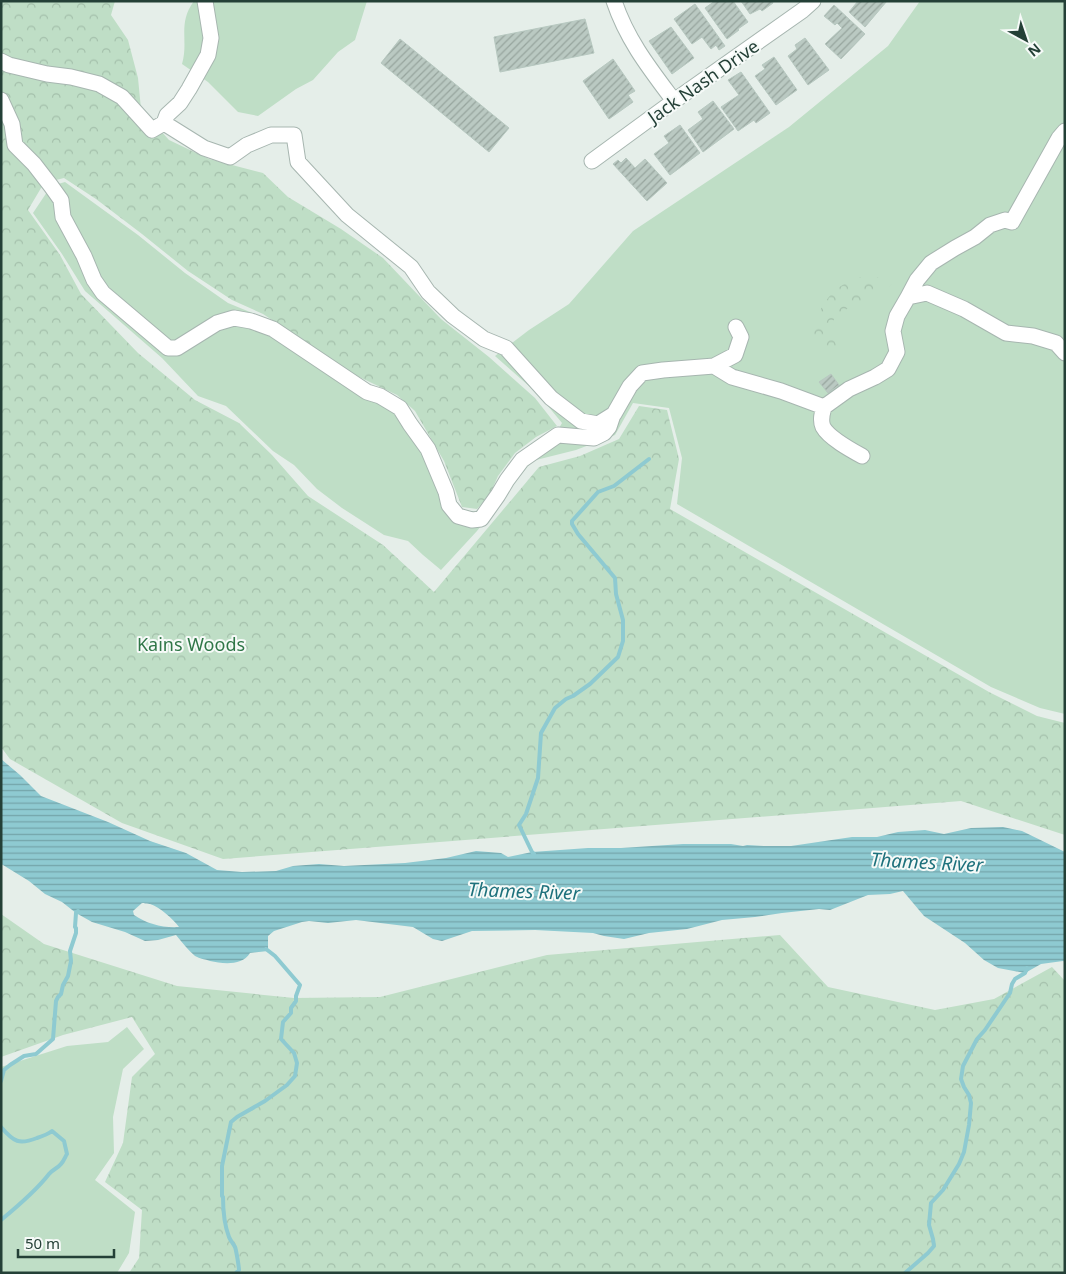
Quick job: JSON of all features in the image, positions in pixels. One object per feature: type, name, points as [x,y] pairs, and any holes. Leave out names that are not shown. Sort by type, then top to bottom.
[{"type":"street","points":[[1,61],[9,65],[47,74],[71,77],[99,84],[122,97],[152,130],[164,122],[167,115],[180,103],[208,56],[211,38],[205,1]]},
{"type":"street","points":[[614,1],[627,34],[674,101]]},
{"type":"street","name":"Jack Nash Drive","points":[[592,161],[813,1]]},
{"type":"street","points":[[1,100],[12,124],[15,145],[34,164],[60,200],[63,217],[84,256],[94,280],[103,293],[168,348],[177,348],[217,323],[234,318],[252,321],[273,329],[367,392],[380,396],[400,408],[428,449],[446,492],[449,505],[458,516],[472,520],[481,519],[522,460],[558,435],[594,438],[604,433],[630,386],[642,373],[714,366],[735,355],[740,337],[736,327]]},
{"type":"street","points":[[164,122],[204,148],[230,158],[247,145],[271,135],[294,135],[298,162],[347,214],[411,267],[428,292],[453,316],[484,339],[506,348],[550,398],[581,421],[598,424],[614,414]]},
{"type":"street","points":[[862,456],[840,443],[824,428],[821,417],[824,407],[849,388],[888,369],[897,352],[893,331],[898,316],[917,280],[931,264],[974,238],[990,225],[1005,220],[1012,222],[1059,138],[1065,131]]},
{"type":"street","points":[[908,298],[927,293],[964,309],[1006,333],[1033,336],[1056,343],[1065,353]]},
{"type":"street","points":[[714,366],[732,377],[824,407]]},
{"type":"green space","name":"Kains Woods","points":[[1,1],[115,1],[111,15],[128,40],[138,78],[141,109],[169,140],[209,159],[263,173],[288,197],[341,229],[383,258],[441,319],[489,357],[535,398],[557,426],[536,437],[515,453],[498,476],[490,494],[477,509],[462,507],[444,461],[415,411],[397,395],[355,375],[263,314],[232,300],[188,271],[96,199],[64,178],[44,183],[28,210],[60,255],[81,294],[138,353],[195,400],[239,423],[272,455],[308,496],[383,545],[434,592],[539,467],[580,456],[619,439],[639,406],[667,410],[679,459],[670,509],[989,692],[1037,716],[1065,723],[1065,835],[961,801],[223,859],[122,823],[10,759],[1,747]]},
{"type":"green space","points":[[194,1],[367,1],[355,40],[338,52],[313,80],[296,89],[258,116],[238,112],[208,82],[182,64],[186,17]]},
{"type":"green space","points":[[920,1],[1065,1],[1065,714],[1040,708],[991,687],[677,504],[682,458],[669,408],[633,403],[615,435],[576,450],[532,461],[477,531],[441,570],[408,541],[384,535],[342,508],[317,489],[294,465],[273,451],[226,406],[198,396],[162,358],[85,291],[33,213],[51,186],[65,182],[138,235],[185,273],[228,303],[260,316],[353,377],[394,397],[413,414],[435,450],[455,504],[463,513],[479,511],[558,430],[562,423],[538,394],[495,356],[529,330],[569,304],[633,231],[789,127],[888,46]]},
{"type":"green space","points":[[865,276],[895,280],[874,299],[835,315],[831,331],[837,347],[818,345],[811,330],[824,303],[839,287]]},
{"type":"green space","points":[[1,914],[44,944],[177,986],[294,998],[380,997],[547,955],[780,935],[828,987],[935,1010],[994,999],[1052,967],[1065,981],[1065,1273],[129,1273],[139,1258],[142,1210],[105,1182],[123,1143],[132,1077],[155,1054],[132,1017],[63,1035],[1,1057]]},
{"type":"green space","points":[[127,1027],[144,1049],[123,1069],[113,1117],[114,1153],[95,1180],[135,1212],[129,1253],[117,1273],[1,1273],[1,1067],[67,1046],[108,1042]]},
{"type":"water","name":"Thames River","points":[[1,759],[41,796],[108,822],[150,841],[186,853],[217,870],[242,872],[276,871],[293,866],[319,864],[344,866],[405,863],[446,858],[476,851],[501,853],[508,857],[532,852],[683,844],[791,846],[852,837],[877,837],[898,832],[925,830],[944,834],[971,828],[1003,827],[1022,831],[1065,852],[1065,962],[1041,964],[1025,973],[998,968],[984,960],[965,943],[924,916],[903,891],[890,894],[868,895],[830,910],[819,909],[722,920],[687,929],[649,933],[624,939],[593,933],[535,930],[472,931],[442,941],[433,939],[413,927],[356,920],[328,923],[309,921],[274,931],[268,936],[268,951],[250,953],[247,957],[237,962],[221,963],[195,956],[176,935],[145,941],[125,932],[92,922],[62,902],[45,894],[29,881],[1,864]],"holes":[[[142,903],[158,908],[179,927],[155,925],[134,915],[133,911]]]},
{"type":"building","points":[[715,1],[733,1],[748,22],[727,39],[705,8]]},
{"type":"building","points":[[741,1],[772,1],[773,3],[762,11],[760,9],[750,14]]},
{"type":"building","points":[[858,1],[887,1],[865,27],[849,12]]},
{"type":"building","points":[[695,4],[725,46],[719,50],[716,45],[711,49],[702,37],[692,44],[674,19]]},
{"type":"building","points":[[834,5],[865,34],[841,59],[825,44],[842,28],[824,16]]},
{"type":"building","points":[[585,19],[594,53],[500,72],[494,37]]},
{"type":"building","points":[[671,27],[694,58],[672,74],[649,41]]},
{"type":"building","points":[[805,38],[829,70],[808,85],[788,56],[797,49],[795,45]]},
{"type":"building","points":[[400,39],[509,128],[489,152],[381,63]]},
{"type":"building","points":[[774,57],[797,90],[776,105],[755,76],[765,69],[762,65]]},
{"type":"building","points":[[613,59],[635,91],[628,95],[633,102],[609,119],[583,81]]},
{"type":"building","points":[[741,72],[770,113],[756,123],[754,120],[738,131],[721,107],[739,95],[728,80]]},
{"type":"building","points":[[713,101],[734,129],[703,152],[688,130],[703,119],[698,112]]},
{"type":"building","points":[[680,125],[700,153],[670,175],[654,154],[669,143],[664,136]]},
{"type":"building","points":[[626,158],[635,168],[645,159],[667,183],[647,201],[613,164],[618,160],[621,163]]},
{"type":"building","points":[[831,374],[839,385],[828,393],[819,382]]},
{"type":"waterway","points":[[534,854],[519,825],[526,814],[538,778],[541,733],[555,708],[590,684],[618,657],[623,641],[623,620],[616,594],[615,578],[578,534],[572,521],[598,492],[614,486],[649,459]]},
{"type":"waterway","points":[[1,1081],[4,1070],[10,1065],[24,1056],[36,1054],[53,1039],[56,1001],[68,976],[71,961],[70,951],[76,933],[76,913],[78,911]]},
{"type":"waterway","points":[[236,1273],[239,1270],[237,1254],[226,1227],[222,1196],[222,1166],[231,1122],[287,1085],[295,1076],[297,1063],[294,1053],[281,1039],[283,1022],[291,1013],[291,1008],[296,1001],[300,985],[275,956],[266,949]]},
{"type":"waterway","points":[[905,1273],[934,1246],[929,1225],[931,1203],[943,1190],[964,1152],[971,1103],[961,1079],[963,1066],[977,1039],[1010,993],[1015,979],[1025,973],[1027,968]]},
{"type":"waterway","points":[[1,1127],[13,1139],[21,1142],[52,1131],[64,1141],[67,1154],[63,1162],[27,1198],[1,1220]]}]
